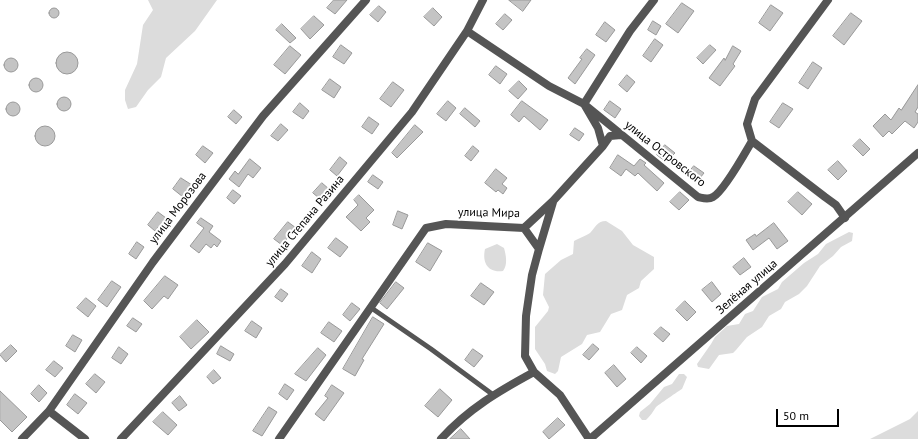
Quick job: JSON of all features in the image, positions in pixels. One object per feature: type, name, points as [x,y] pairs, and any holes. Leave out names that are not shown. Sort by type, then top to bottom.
[{"type":"street","name":"улица Морозова","points":[[22,439],[49,411],[153,262],[263,116],[366,0]]},
{"type":"street","name":"улица Степана Разина","points":[[121,439],[285,264],[412,112],[467,31],[483,0]]},
{"type":"street","points":[[603,146],[598,128],[584,104],[630,31],[654,0]]},
{"type":"street","points":[[828,0],[755,98],[747,124],[752,141],[836,205],[845,218]]},
{"type":"street","name":"улица Островского","points":[[467,31],[549,86],[584,104],[698,197],[705,199],[714,197],[723,186],[752,141]]},
{"type":"street","name":"улица Мира","points":[[278,439],[426,228],[437,224],[446,224],[524,228],[553,201],[603,146],[610,136],[621,134]]},
{"type":"street","name":"Зелёная улица","points":[[590,439],[918,153]]},
{"type":"street","points":[[553,201],[532,275],[526,316],[525,356],[534,372],[560,396],[590,439]]},
{"type":"street","points":[[524,228],[539,250]]},
{"type":"street","points":[[441,439],[473,408],[492,394],[534,372]]},
{"type":"street","points":[[49,411],[85,439]]},
{"type":"lane","points":[[370,307],[431,349],[492,394]]},
{"type":"shaded area","points":[[148,0],[217,0],[195,31],[166,58],[161,77],[148,90],[136,107],[128,109],[125,100],[125,90],[137,64],[143,25],[153,10]]},
{"type":"shaded area","points":[[606,221],[622,231],[633,245],[654,257],[654,269],[641,281],[639,288],[627,295],[622,310],[611,314],[600,332],[587,335],[582,344],[561,357],[558,371],[555,374],[547,371],[545,364],[535,349],[535,327],[548,311],[549,307],[543,295],[545,274],[561,260],[573,254],[574,241],[590,233],[599,223]]},
{"type":"shaded area","points":[[849,232],[853,233],[852,241],[841,247],[833,256],[820,266],[807,286],[799,294],[785,302],[781,309],[769,316],[762,327],[747,337],[733,353],[719,355],[709,369],[698,367],[697,364],[715,337],[727,326],[739,324],[745,314],[753,311],[762,297],[778,289],[782,282],[804,263],[818,254],[826,244]]},
{"type":"shaded area","points":[[497,244],[504,248],[505,251],[506,263],[503,271],[490,269],[485,263],[484,259],[485,249]]},
{"type":"shaded area","points":[[679,374],[684,374],[687,377],[682,389],[656,407],[646,420],[642,420],[639,416],[640,412],[650,404],[664,387],[672,384]]},
{"type":"shaded area","points":[[918,411],[918,439],[870,439],[910,419]]},
{"type":"building","points":[[334,0],[347,0],[335,14],[327,8]]},
{"type":"building","points":[[509,0],[531,0],[523,11]]},
{"type":"building","points":[[682,3],[694,11],[678,33],[666,24]]},
{"type":"building","points":[[771,5],[783,13],[770,31],[759,23]]},
{"type":"building","points":[[379,6],[386,12],[378,22],[370,15]]},
{"type":"building","points":[[52,8],[56,8],[58,9],[58,17],[52,18],[49,15],[49,11]]},
{"type":"building","points":[[433,8],[442,17],[434,26],[424,17]]},
{"type":"building","points":[[851,13],[862,21],[844,45],[833,36]]},
{"type":"building","points":[[505,14],[512,20],[503,30],[496,24]]},
{"type":"building","points":[[314,16],[324,25],[310,39],[301,29]]},
{"type":"building","points":[[653,21],[661,26],[656,35],[648,30]]},
{"type":"building","points":[[605,22],[615,30],[606,42],[596,35]]},
{"type":"building","points":[[282,24],[296,38],[290,43],[276,30]]},
{"type":"building","points":[[655,39],[663,45],[651,62],[643,56]]},
{"type":"building","points":[[341,45],[352,53],[344,64],[333,57]]},
{"type":"building","points":[[710,45],[716,50],[703,64],[697,58]]},
{"type":"building","points":[[290,46],[301,55],[285,74],[274,65]]},
{"type":"building","points":[[733,46],[741,51],[733,64],[735,66],[720,86],[709,78],[724,58],[725,60]]},
{"type":"building","points":[[587,49],[595,55],[575,84],[568,78],[582,59],[580,58]]},
{"type":"building","points":[[67,52],[75,55],[78,63],[75,71],[67,74],[59,71],[56,63],[59,55]]},
{"type":"building","points":[[11,58],[16,60],[18,65],[16,70],[11,72],[6,70],[4,65],[6,60]]},
{"type":"building","points":[[813,62],[822,68],[808,89],[799,83]]},
{"type":"building","points":[[496,66],[507,74],[500,84],[489,75]]},
{"type":"building","points":[[627,75],[635,82],[627,92],[619,85]]},
{"type":"building","points":[[36,78],[41,80],[43,85],[41,90],[36,92],[31,90],[29,85],[31,80]]},
{"type":"building","points":[[330,79],[341,87],[334,98],[322,90]]},
{"type":"building","points":[[519,81],[527,89],[518,99],[509,91]]},
{"type":"building","points":[[393,82],[404,90],[391,107],[380,99]]},
{"type":"building","points":[[918,85],[918,107],[915,112],[918,114],[918,122],[914,128],[905,121],[892,134],[889,131],[883,137],[873,126],[885,114],[891,120],[899,108],[901,110]]},
{"type":"building","points":[[64,97],[69,99],[71,104],[69,109],[64,111],[59,109],[57,104],[59,99]]},
{"type":"building","points":[[448,101],[456,108],[446,121],[437,114]]},
{"type":"building","points":[[522,101],[548,120],[540,130],[524,116],[519,122],[511,115]]},
{"type":"building","points":[[610,101],[621,109],[615,118],[604,110]]},
{"type":"building","points":[[13,102],[18,104],[20,109],[18,114],[13,116],[8,114],[6,109],[8,104]]},
{"type":"building","points":[[300,103],[309,111],[303,119],[293,112]]},
{"type":"building","points":[[783,103],[793,109],[779,128],[770,122]]},
{"type":"building","points":[[465,108],[480,121],[475,127],[460,114]]},
{"type":"building","points":[[234,110],[242,117],[236,124],[228,117]]},
{"type":"building","points":[[369,117],[379,124],[372,134],[362,127]]},
{"type":"building","points":[[281,124],[288,130],[278,141],[271,136]]},
{"type":"building","points":[[415,125],[423,132],[397,158],[392,153]]},
{"type":"building","points":[[45,126],[52,129],[55,136],[52,143],[45,146],[38,143],[35,136],[38,129]]},
{"type":"building","points":[[575,128],[584,134],[579,141],[570,135]]},
{"type":"building","points":[[860,139],[870,149],[863,156],[853,146]]},
{"type":"building","points":[[665,145],[675,153],[666,162],[657,155]]},
{"type":"building","points":[[203,146],[213,153],[205,163],[196,155]]},
{"type":"building","points":[[473,146],[479,151],[471,161],[465,156]]},
{"type":"building","points":[[618,155],[634,166],[640,159],[646,163],[644,165],[664,183],[657,191],[638,173],[635,176],[626,169],[621,176],[610,168]]},
{"type":"building","points":[[340,157],[347,163],[337,176],[330,170]]},
{"type":"building","points":[[250,159],[261,168],[253,178],[248,174],[239,187],[229,179],[235,171],[238,174]]},
{"type":"building","points":[[838,161],[847,171],[838,180],[828,170]]},
{"type":"building","points":[[694,166],[704,173],[696,183],[686,176]]},
{"type":"building","points":[[496,169],[507,178],[502,184],[507,188],[503,194],[498,190],[496,192],[485,183]]},
{"type":"building","points":[[373,175],[383,182],[378,189],[368,182]]},
{"type":"building","points":[[181,178],[192,185],[183,197],[173,189]]},
{"type":"building","points":[[322,183],[329,189],[320,199],[313,193]]},
{"type":"building","points":[[233,190],[241,196],[234,204],[227,198]]},
{"type":"building","points":[[680,192],[689,200],[679,210],[670,202]]},
{"type":"building","points":[[798,192],[812,204],[802,215],[788,202]]},
{"type":"building","points":[[359,195],[374,210],[366,218],[370,222],[361,231],[346,217],[358,205],[354,200]]},
{"type":"building","points":[[398,211],[408,215],[402,229],[393,225]]},
{"type":"building","points":[[158,212],[166,218],[155,231],[148,225]]},
{"type":"building","points":[[201,218],[213,226],[209,232],[221,241],[217,247],[214,244],[211,248],[206,244],[199,253],[190,246],[204,228],[197,223]]},
{"type":"building","points":[[288,222],[296,228],[282,245],[274,239]]},
{"type":"building","points":[[774,223],[788,241],[777,249],[769,238],[753,250],[746,240],[755,234],[756,236]]},
{"type":"building","points":[[336,238],[348,247],[340,257],[328,248]]},
{"type":"building","points":[[137,242],[144,247],[136,259],[129,254]]},
{"type":"building","points":[[428,243],[442,251],[430,271],[416,262]]},
{"type":"building","points":[[312,252],[321,259],[312,273],[302,266]]},
{"type":"building","points":[[744,258],[751,267],[740,275],[733,267]]},
{"type":"building","points":[[165,276],[178,285],[168,299],[164,296],[152,309],[144,301]]},
{"type":"building","points":[[112,281],[121,287],[107,307],[98,300]]},
{"type":"building","points":[[396,282],[404,288],[387,309],[380,303]]},
{"type":"building","points":[[712,282],[721,294],[712,302],[702,290]]},
{"type":"building","points":[[481,283],[494,292],[484,305],[471,296]]},
{"type":"building","points":[[281,289],[288,294],[282,302],[275,297]]},
{"type":"building","points":[[86,298],[96,306],[88,317],[77,308]]},
{"type":"building","points":[[685,301],[696,312],[687,321],[676,310]]},
{"type":"building","points":[[352,303],[360,309],[350,321],[343,315]]},
{"type":"building","points":[[373,317],[384,324],[362,359],[364,360],[355,376],[343,369]]},
{"type":"building","points":[[133,318],[142,324],[136,332],[127,326]]},
{"type":"building","points":[[197,320],[209,332],[191,349],[180,337]]},
{"type":"building","points":[[252,321],[262,328],[256,338],[245,331]]},
{"type":"building","points":[[329,322],[342,331],[334,342],[321,333]]},
{"type":"building","points":[[661,327],[670,334],[663,342],[654,334]]},
{"type":"building","points":[[73,335],[82,340],[75,352],[66,346]]},
{"type":"building","points":[[593,344],[599,349],[589,360],[583,355]]},
{"type":"building","points":[[11,345],[17,351],[6,362],[0,355]]},
{"type":"building","points":[[221,346],[234,354],[230,361],[217,354]]},
{"type":"building","points":[[119,347],[128,354],[121,364],[112,358]]},
{"type":"building","points":[[637,347],[647,356],[641,363],[631,353]]},
{"type":"building","points":[[318,348],[326,355],[306,381],[295,374]]},
{"type":"building","points":[[473,349],[483,356],[474,367],[465,360]]},
{"type":"building","points":[[54,361],[63,368],[55,377],[46,370]]},
{"type":"building","points":[[614,365],[626,379],[617,387],[605,373]]},
{"type":"building","points":[[214,370],[221,378],[213,384],[207,377]]},
{"type":"building","points":[[95,374],[105,382],[96,393],[86,384]]},
{"type":"building","points":[[285,384],[294,390],[287,400],[279,394]]},
{"type":"building","points":[[39,385],[47,393],[39,402],[31,394]]},
{"type":"building","points":[[332,385],[344,393],[324,421],[315,414],[328,398],[325,396]]},
{"type":"building","points":[[440,389],[452,400],[438,417],[425,406]]},
{"type":"building","points":[[0,391],[27,417],[12,432],[0,420]]},
{"type":"building","points":[[75,394],[87,403],[78,414],[67,405]]},
{"type":"building","points":[[180,396],[187,405],[179,411],[172,403]]},
{"type":"building","points":[[269,407],[277,412],[262,436],[253,431]]},
{"type":"building","points":[[163,412],[177,425],[168,435],[153,422]]},
{"type":"building","points":[[558,418],[565,425],[549,439],[543,432]]},
{"type":"building","points":[[461,429],[470,439],[450,439]]}]
